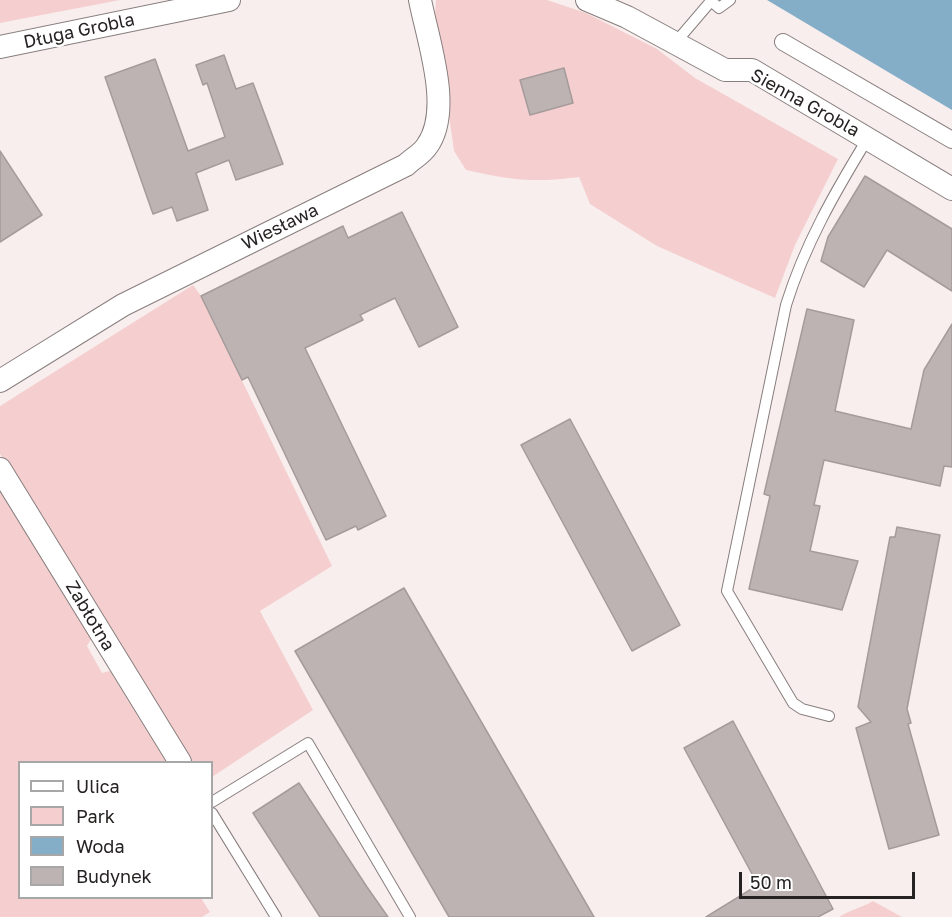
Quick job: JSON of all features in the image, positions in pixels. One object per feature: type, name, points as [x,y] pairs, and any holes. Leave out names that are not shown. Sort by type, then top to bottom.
[{"type":"street","name":"Długa Grobla","points":[[0,47],[229,0]]},
{"type":"street","name":"Wiesława","points":[[0,381],[123,305],[406,165],[426,148],[439,115],[438,91],[420,0]]},
{"type":"street","name":"Sienna Grobla","points":[[587,0],[676,42],[726,70],[752,70],[952,189]]},
{"type":"street","points":[[783,42],[952,140]]},
{"type":"street","name":"Zabłotna","points":[[0,469],[179,761]]},
{"type":"lane","points":[[676,42],[711,0],[719,8],[730,0]]},
{"type":"lane","points":[[829,716],[802,709],[793,703],[727,591],[789,294],[808,242],[868,138]]},
{"type":"lane","points":[[213,801],[308,743],[410,917]]},
{"type":"lane","points":[[213,815],[276,917]]},
{"type":"green space","points":[[0,0],[120,0],[0,23]]},
{"type":"green space","points":[[436,0],[547,0],[586,13],[657,49],[695,78],[838,159],[795,245],[775,298],[657,246],[590,204],[579,177],[522,180],[466,170],[454,151],[435,16]]},
{"type":"green space","points":[[193,285],[201,296],[332,566],[260,611],[313,710],[213,776],[213,761],[191,761],[0,454],[0,406]]},
{"type":"green space","points":[[0,490],[91,639],[87,646],[102,673],[110,671],[165,761],[18,761],[18,899],[202,899],[210,912],[202,917],[0,917]]},
{"type":"green space","points":[[873,901],[902,917],[839,917],[864,905]]},
{"type":"water","points":[[767,0],[952,0],[952,110]]},
{"type":"building","points":[[224,55],[236,89],[253,83],[283,164],[236,180],[229,160],[196,173],[208,210],[177,221],[172,207],[153,214],[105,77],[155,59],[188,151],[225,137],[207,83],[203,85],[196,65]]},
{"type":"building","points":[[564,68],[573,103],[530,115],[520,80]]},
{"type":"building","points":[[0,151],[42,215],[0,242]]},
{"type":"building","points":[[865,176],[952,229],[952,291],[887,250],[864,287],[821,261],[828,237]]},
{"type":"building","points":[[402,212],[458,327],[419,347],[395,298],[360,315],[363,320],[305,348],[386,516],[358,530],[356,526],[326,540],[248,377],[242,380],[201,296],[343,226],[348,238]]},
{"type":"building","points":[[807,309],[854,320],[835,411],[911,429],[924,370],[952,324],[952,467],[944,466],[940,486],[824,460],[814,505],[820,506],[810,551],[858,561],[842,610],[749,589],[770,496],[764,494]]},
{"type":"building","points":[[570,419],[680,625],[632,651],[521,445]]},
{"type":"building","points":[[897,527],[940,535],[907,709],[911,723],[908,724],[939,835],[889,849],[856,728],[871,722],[858,707],[890,537],[895,537]]},
{"type":"building","points":[[404,588],[594,917],[449,917],[295,651]]},
{"type":"building","points":[[733,721],[833,909],[818,917],[706,917],[758,885],[684,748]]},
{"type":"building","points":[[299,783],[388,917],[320,917],[253,813]]}]
